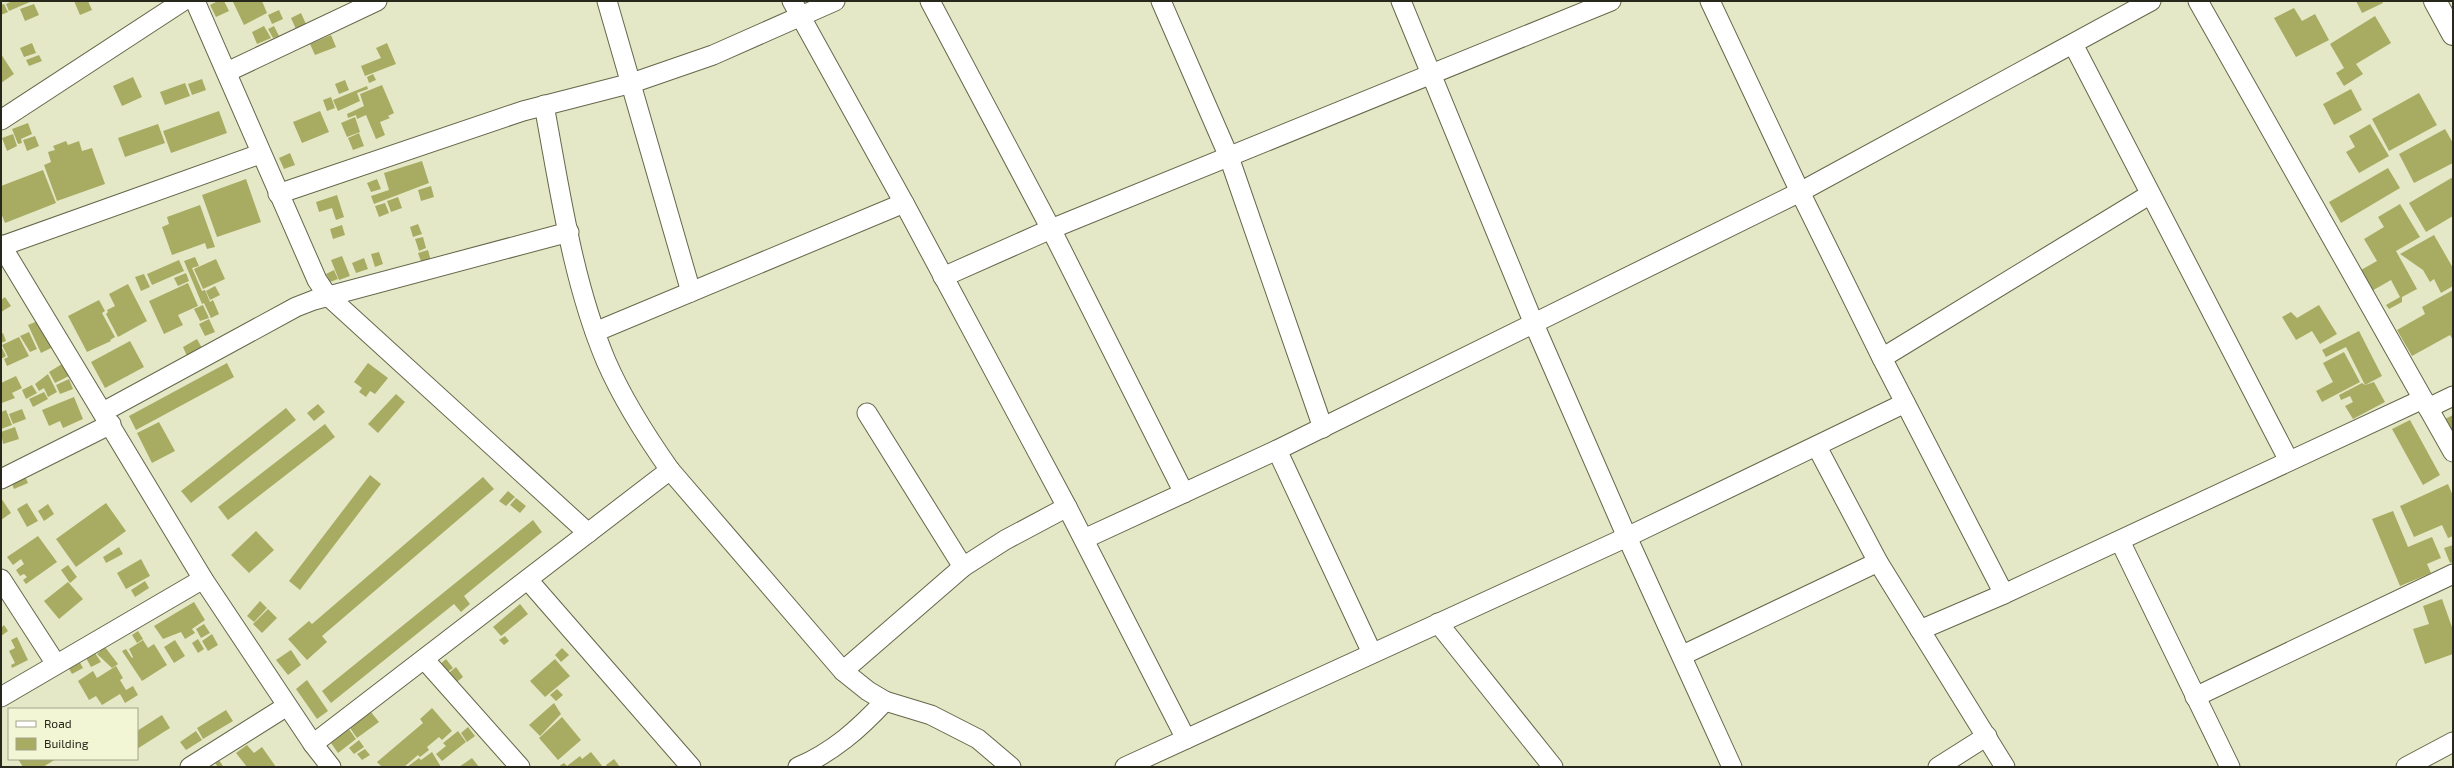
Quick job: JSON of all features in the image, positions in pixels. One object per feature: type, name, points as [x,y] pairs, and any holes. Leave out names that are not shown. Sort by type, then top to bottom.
[{"type":"street","points":[[1,120],[182,1]]},
{"type":"street","points":[[195,1],[227,72],[260,154],[317,280],[327,296],[588,533]]},
{"type":"street","points":[[227,72],[377,1]]},
{"type":"street","points":[[607,1],[632,83],[691,292]]},
{"type":"street","points":[[792,1],[904,204],[1067,507],[1186,739]]},
{"type":"street","points":[[278,194],[544,105],[632,83],[713,55],[801,18],[835,1]]},
{"type":"street","points":[[930,1],[1051,229],[1184,493]]},
{"type":"street","points":[[1401,1],[1534,324],[1627,537],[1732,767]]},
{"type":"street","points":[[943,277],[1051,229],[1431,76],[1611,1]]},
{"type":"street","points":[[1710,1],[1800,192],[1882,358],[2004,594]]},
{"type":"street","points":[[1084,539],[1323,428],[1800,192],[2151,1]]},
{"type":"street","points":[[2198,1],[2453,452]]},
{"type":"street","points":[[2435,1],[2453,34]]},
{"type":"street","points":[[1163,2],[1229,157],[1323,428]]},
{"type":"street","points":[[2072,44],[2289,461]]},
{"type":"street","points":[[544,105],[569,232],[595,332],[627,404],[670,470],[843,671],[868,691],[885,701],[931,715],[972,736],[996,752],[1011,767]]},
{"type":"street","points":[[260,154],[1,246],[107,418],[202,579],[286,706],[331,767]]},
{"type":"street","points":[[1882,358],[2150,195]]},
{"type":"street","points":[[595,332],[904,204]]},
{"type":"street","points":[[1,479],[296,307],[327,296],[569,232]]},
{"type":"street","points":[[1920,630],[2004,594],[2120,541],[2289,461],[2426,404],[2453,396]]},
{"type":"street","points":[[1133,765],[1372,653],[1627,537],[1817,447],[1905,403]]},
{"type":"street","points":[[867,412],[963,567]]},
{"type":"street","points":[[1817,447],[1878,562],[2005,767]]},
{"type":"street","points":[[1277,450],[1372,653]]},
{"type":"street","points":[[313,744],[670,470]]},
{"type":"street","points":[[843,671],[963,567],[1005,540],[1067,507]]},
{"type":"street","points":[[2120,541],[2230,767]]},
{"type":"street","points":[[1682,655],[1878,562]]},
{"type":"street","points":[[2195,696],[2453,574]]},
{"type":"street","points":[[1,579],[56,664]]},
{"type":"street","points":[[1,697],[202,579]]},
{"type":"street","points":[[528,580],[691,767]]},
{"type":"street","points":[[1438,623],[1546,765]]},
{"type":"street","points":[[424,659],[520,767]]},
{"type":"street","points":[[798,767],[841,743],[861,727],[885,701]]},
{"type":"street","points":[[190,767],[286,706]]},
{"type":"street","points":[[1938,767],[1987,736]]},
{"type":"street","points":[[2406,767],[2453,742]]},
{"type":"building","points":[[12,1],[30,2],[9,11],[6,4]]},
{"type":"building","points":[[74,1],[88,1],[92,10],[80,15]]},
{"type":"building","points":[[218,1],[224,1],[229,11],[216,17],[210,5]]},
{"type":"building","points":[[262,1],[267,13],[244,25],[233,2]]},
{"type":"building","points":[[2356,1],[2382,1],[2383,3],[2362,13]]},
{"type":"building","points":[[4,4],[8,12],[1,15],[1,5]]},
{"type":"building","points":[[34,4],[39,15],[25,21],[20,9]]},
{"type":"building","points":[[2294,8],[2302,21],[2315,14],[2329,40],[2296,57],[2274,18]]},
{"type":"building","points":[[279,10],[283,19],[272,24],[268,15]]},
{"type":"building","points":[[301,13],[306,24],[296,29],[291,18]]},
{"type":"building","points":[[2375,16],[2391,43],[2356,64],[2363,74],[2344,86],[2336,73],[2344,68],[2330,44]]},
{"type":"building","points":[[264,26],[271,38],[257,44],[252,32]]},
{"type":"building","points":[[274,26],[279,36],[273,38],[268,29]]},
{"type":"building","points":[[331,35],[336,47],[315,55],[310,44]]},
{"type":"building","points":[[32,43],[36,53],[24,57],[20,48]]},
{"type":"building","points":[[387,43],[396,64],[365,76],[361,66],[381,58],[376,48]]},
{"type":"building","points":[[1,54],[14,74],[1,83]]},
{"type":"building","points":[[39,55],[42,61],[29,66],[26,60]]},
{"type":"building","points":[[373,74],[376,80],[369,83],[367,77]]},
{"type":"building","points":[[133,77],[142,97],[122,106],[113,86]]},
{"type":"building","points":[[202,79],[206,90],[192,95],[188,84]]},
{"type":"building","points":[[345,80],[349,90],[339,94],[335,84]]},
{"type":"building","points":[[185,83],[190,96],[165,105],[160,92]]},
{"type":"building","points":[[382,85],[394,113],[388,116],[390,118],[380,122],[385,135],[376,139],[366,115],[357,119],[356,115],[348,118],[347,114],[364,106],[360,94]]},
{"type":"building","points":[[367,86],[368,89],[357,93],[360,101],[338,111],[333,100]]},
{"type":"building","points":[[2351,89],[2362,110],[2334,125],[2323,104]]},
{"type":"building","points":[[2419,93],[2437,125],[2389,151],[2372,119]]},
{"type":"building","points":[[331,97],[335,108],[327,111],[323,100]]},
{"type":"building","points":[[219,111],[227,133],[171,153],[163,131]]},
{"type":"building","points":[[320,111],[329,132],[302,143],[293,122]]},
{"type":"building","points":[[355,117],[360,132],[347,137],[341,123]]},
{"type":"building","points":[[28,123],[32,134],[21,139],[22,143],[18,144],[12,129]]},
{"type":"building","points":[[158,124],[165,143],[125,157],[118,138]]},
{"type":"building","points":[[2370,124],[2389,156],[2359,173],[2346,152],[2355,147],[2349,136]]},
{"type":"building","points":[[2445,129],[2453,143],[2453,163],[2414,183],[2399,154]]},
{"type":"building","points":[[359,133],[364,146],[353,150],[348,138]]},
{"type":"building","points":[[13,134],[17,146],[7,151],[2,138]]},
{"type":"building","points":[[35,136],[39,146],[27,151],[23,140]]},
{"type":"building","points":[[66,141],[68,145],[79,141],[82,151],[92,148],[105,184],[57,201],[44,165],[51,162],[48,152],[55,150],[53,146]]},
{"type":"building","points":[[290,153],[295,165],[284,169],[279,158]]},
{"type":"building","points":[[422,161],[429,183],[374,204],[371,196],[389,190],[384,173]]},
{"type":"building","points":[[2388,168],[2400,188],[2341,223],[2329,202]]},
{"type":"building","points":[[43,170],[56,203],[5,223],[1,213],[1,186]]},
{"type":"building","points":[[2453,177],[2453,216],[2426,232],[2409,203]]},
{"type":"building","points":[[246,179],[261,222],[217,237],[202,195]]},
{"type":"building","points":[[377,179],[381,189],[371,192],[367,183]]},
{"type":"building","points":[[431,186],[434,197],[421,201],[418,190]]},
{"type":"building","points":[[337,195],[344,217],[336,220],[332,208],[319,212],[316,202]]},
{"type":"building","points":[[398,197],[402,208],[391,212],[387,201]]},
{"type":"building","points":[[385,203],[389,213],[379,217],[375,206]]},
{"type":"building","points":[[2400,204],[2420,237],[2396,251],[2417,289],[2402,297],[2402,302],[2389,309],[2386,305],[2400,297],[2391,280],[2370,292],[2359,271],[2377,261],[2364,239],[2384,227],[2378,217]]},
{"type":"building","points":[[200,205],[215,247],[207,249],[205,243],[172,255],[162,227],[169,224],[167,217]]},
{"type":"building","points":[[418,224],[422,234],[413,237],[410,227]]},
{"type":"building","points":[[342,225],[345,235],[333,239],[330,229]]},
{"type":"building","points":[[2434,235],[2453,268],[2453,286],[2441,293],[2434,279],[2430,282],[2423,270],[2400,254]]},
{"type":"building","points":[[423,237],[426,248],[419,251],[415,239]]},
{"type":"building","points":[[428,250],[431,261],[422,264],[418,253]]},
{"type":"building","points":[[379,252],[383,264],[375,267],[371,254]]},
{"type":"building","points":[[342,256],[350,276],[339,280],[331,260]]},
{"type":"building","points":[[195,257],[199,266],[192,268],[202,291],[205,290],[210,302],[213,300],[219,314],[211,318],[204,303],[202,304],[184,261]]},
{"type":"building","points":[[364,258],[368,269],[356,273],[352,263]]},
{"type":"building","points":[[216,259],[225,279],[203,289],[194,269]]},
{"type":"building","points":[[179,260],[184,271],[152,285],[147,274]]},
{"type":"building","points":[[334,270],[338,279],[330,282],[326,274]]},
{"type":"building","points":[[186,273],[189,281],[178,286],[174,278]]},
{"type":"building","points":[[144,274],[150,287],[141,291],[135,277]]},
{"type":"building","points":[[188,283],[198,306],[178,315],[183,325],[164,334],[149,301]]},
{"type":"building","points":[[128,284],[147,321],[118,337],[106,314],[108,312],[107,310],[115,306],[109,294]]},
{"type":"building","points":[[215,286],[220,295],[210,300],[206,291]]},
{"type":"building","points":[[2453,290],[2453,340],[2450,335],[2412,356],[2397,330],[2425,314],[2422,307]]},
{"type":"building","points":[[5,297],[11,306],[1,312],[1,300]]},
{"type":"building","points":[[99,300],[105,311],[102,313],[115,337],[110,340],[111,341],[87,352],[68,316]]},
{"type":"building","points":[[203,305],[209,318],[200,321],[194,309]]},
{"type":"building","points":[[2319,305],[2337,334],[2320,344],[2312,331],[2296,340],[2282,317],[2291,312],[2297,318]]},
{"type":"building","points":[[209,319],[215,332],[205,336],[199,324]]},
{"type":"building","points":[[40,320],[53,347],[41,353],[28,325]]},
{"type":"building","points":[[2359,331],[2382,376],[2365,385],[2346,347],[2326,357],[2322,350]]},
{"type":"building","points":[[29,332],[37,349],[30,352],[20,336]]},
{"type":"building","points":[[3,333],[6,341],[1,343],[1,334]]},
{"type":"building","points":[[19,337],[29,356],[7,366],[4,359],[8,357],[2,345]]},
{"type":"building","points":[[197,339],[202,348],[187,356],[183,347]]},
{"type":"building","points":[[130,341],[144,367],[105,388],[91,362]]},
{"type":"building","points":[[1,346],[6,356],[1,359]]},
{"type":"building","points":[[2344,352],[2360,382],[2322,402],[2316,391],[2333,382],[2323,363]]},
{"type":"building","points":[[227,363],[234,377],[136,430],[129,416]]},
{"type":"building","points":[[368,363],[388,378],[375,394],[370,391],[366,397],[359,392],[362,388],[354,382]]},
{"type":"building","points":[[62,364],[69,376],[55,383],[49,372]]},
{"type":"building","points":[[48,374],[57,392],[48,397],[44,388],[39,391],[35,384]]},
{"type":"building","points":[[16,376],[22,388],[12,393],[15,398],[2,403],[1,383]]},
{"type":"building","points":[[69,379],[73,389],[60,394],[56,385]]},
{"type":"building","points":[[2374,382],[2385,402],[2353,419],[2345,406],[2353,402],[2350,396],[2341,400],[2339,395],[2362,383],[2365,385]]},
{"type":"building","points":[[32,385],[37,393],[26,399],[22,390]]},
{"type":"building","points":[[44,392],[48,399],[33,407],[29,399]]},
{"type":"building","points":[[396,394],[405,402],[378,433],[368,424]]},
{"type":"building","points":[[74,397],[83,419],[63,428],[60,421],[49,426],[42,410]]},
{"type":"building","points":[[318,404],[325,412],[314,421],[307,413]]},
{"type":"building","points":[[286,408],[296,420],[191,503],[181,491]]},
{"type":"building","points":[[22,409],[26,419],[13,424],[9,414]]},
{"type":"building","points":[[6,410],[12,425],[1,429],[1,412]]},
{"type":"building","points":[[2453,415],[2453,437],[2443,420]]},
{"type":"building","points":[[2410,420],[2440,475],[2423,485],[2392,429]]},
{"type":"building","points":[[159,422],[175,451],[152,463],[137,433]]},
{"type":"building","points":[[325,424],[335,437],[228,520],[218,507]]},
{"type":"building","points":[[15,427],[19,439],[3,444],[1,432]]},
{"type":"building","points":[[24,474],[28,483],[14,489],[10,479]]},
{"type":"building","points":[[370,475],[381,484],[300,590],[289,581]]},
{"type":"building","points":[[483,477],[494,489],[322,636],[327,642],[307,660],[288,639],[309,621],[312,624]]},
{"type":"building","points":[[2448,484],[2453,496],[2453,536],[2448,538],[2442,525],[2414,537],[2400,506]]},
{"type":"building","points":[[508,491],[515,497],[506,506],[499,501]]},
{"type":"building","points":[[1,498],[11,513],[1,520]]},
{"type":"building","points":[[516,498],[526,506],[520,513],[510,505]]},
{"type":"building","points":[[27,503],[38,521],[27,527],[17,509]]},
{"type":"building","points":[[106,503],[126,531],[76,567],[56,539]]},
{"type":"building","points":[[48,504],[54,514],[44,521],[38,511]]},
{"type":"building","points":[[2393,511],[2408,547],[2432,537],[2441,558],[2427,564],[2431,573],[2400,586],[2372,519]]},
{"type":"building","points":[[533,520],[542,532],[464,596],[470,604],[461,612],[454,604],[331,703],[322,691]]},
{"type":"building","points":[[256,531],[274,550],[249,573],[231,555]]},
{"type":"building","points":[[38,536],[57,562],[26,584],[23,580],[27,577],[24,574],[20,576],[16,570],[24,564],[21,559],[13,565],[7,557]]},
{"type":"building","points":[[2453,545],[2453,562],[2450,563],[2444,548]]},
{"type":"building","points":[[119,547],[123,554],[106,563],[103,557]]},
{"type":"building","points":[[141,559],[150,576],[126,589],[117,573]]},
{"type":"building","points":[[68,565],[77,577],[70,583],[61,570]]},
{"type":"building","points":[[145,581],[149,588],[135,597],[131,590]]},
{"type":"building","points":[[68,582],[83,599],[59,619],[44,601]]},
{"type":"building","points":[[2442,599],[2453,630],[2453,654],[2425,664],[2413,629],[2429,624],[2423,606]]},
{"type":"building","points":[[260,601],[267,608],[254,622],[247,616]]},
{"type":"building","points":[[194,602],[205,620],[192,629],[195,633],[185,639],[181,632],[163,639],[154,626]]},
{"type":"building","points":[[520,604],[528,614],[501,636],[493,627]]},
{"type":"building","points":[[268,609],[277,618],[262,633],[253,624]]},
{"type":"building","points":[[204,624],[210,633],[201,638],[196,629]]},
{"type":"building","points":[[4,625],[8,631],[1,636],[1,628]]},
{"type":"building","points":[[138,631],[143,639],[137,643],[132,635]]},
{"type":"building","points":[[212,634],[218,645],[208,651],[202,641]]},
{"type":"building","points":[[505,636],[509,641],[504,645],[499,640]]},
{"type":"building","points":[[17,637],[28,660],[12,668],[11,665],[15,663],[9,651],[15,648],[11,640]]},
{"type":"building","points":[[198,639],[204,649],[198,653],[192,643]]},
{"type":"building","points":[[143,640],[148,648],[154,644],[167,665],[142,681],[122,651],[126,649],[132,658],[133,657],[129,649]]},
{"type":"building","points":[[175,640],[185,656],[174,663],[164,647]]},
{"type":"building","points":[[105,647],[118,664],[112,668],[97,654]]},
{"type":"building","points":[[562,648],[569,655],[561,662],[555,655]]},
{"type":"building","points":[[291,650],[301,665],[288,675],[276,660]]},
{"type":"building","points":[[95,653],[101,662],[91,667],[86,658]]},
{"type":"building","points":[[446,659],[453,668],[444,675],[437,667]]},
{"type":"building","points":[[555,659],[570,676],[545,697],[530,681]]},
{"type":"building","points":[[79,661],[83,668],[72,674],[68,667]]},
{"type":"building","points":[[116,666],[123,678],[120,680],[126,690],[133,686],[138,695],[125,703],[120,694],[102,705],[96,696],[89,700],[78,681],[93,671],[97,678]]},
{"type":"building","points":[[456,667],[463,677],[453,685],[445,676]]},
{"type":"building","points":[[307,680],[328,711],[317,719],[296,689]]},
{"type":"building","points":[[557,689],[563,695],[556,701],[550,695]]},
{"type":"building","points":[[554,703],[561,714],[540,736],[529,725]]},
{"type":"building","points":[[432,708],[452,731],[442,740],[439,737],[427,747],[429,750],[420,757],[418,755],[404,767],[382,767],[377,762],[423,723],[420,719]]},
{"type":"building","points":[[226,710],[233,721],[203,739],[197,728]]},
{"type":"building","points":[[371,712],[379,722],[357,738],[350,728]]},
{"type":"building","points":[[162,715],[170,728],[138,748],[138,730]]},
{"type":"building","points":[[562,717],[581,740],[558,760],[539,738]]},
{"type":"building","points":[[468,727],[475,736],[467,742],[461,733]]},
{"type":"building","points":[[349,729],[356,739],[338,753],[331,743]]},
{"type":"building","points":[[196,731],[202,740],[186,750],[180,742]]},
{"type":"building","points":[[458,731],[466,742],[442,761],[436,754],[446,746],[443,743]]},
{"type":"building","points":[[359,740],[364,747],[354,754],[349,748]]},
{"type":"building","points":[[247,745],[254,753],[262,747],[276,767],[247,767],[236,753]]},
{"type":"building","points":[[365,749],[370,755],[362,760],[357,754]]},
{"type":"building","points":[[432,752],[441,767],[407,767],[419,758],[421,760]]},
{"type":"building","points":[[591,752],[603,767],[558,767],[564,763],[567,766],[580,756],[582,759]]},
{"type":"building","points":[[472,758],[479,767],[459,767]]},
{"type":"building","points":[[614,759],[620,767],[607,767],[606,765]]},
{"type":"building","points":[[19,760],[54,760],[43,767],[23,767]]},
{"type":"building","points":[[219,760],[223,766],[221,767],[218,767],[215,763]]}]
